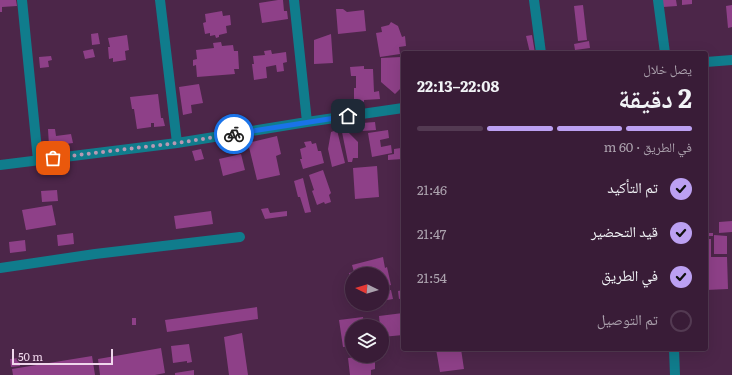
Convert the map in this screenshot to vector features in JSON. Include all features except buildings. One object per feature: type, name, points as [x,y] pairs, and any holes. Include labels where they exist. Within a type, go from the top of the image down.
[{"type":"street","points":[[22,0],[38,160]]},
{"type":"street","points":[[160,0],[177,143]]},
{"type":"street","points":[[294,0],[307,122]]},
{"type":"street","points":[[534,0],[541,51]]},
{"type":"street","points":[[658,0],[665,51]]},
{"type":"street","points":[[708,62],[732,60]]},
{"type":"street","points":[[0,165],[177,143],[401,108]]},
{"type":"street","points":[[0,268],[95,254],[240,237]]},
{"type":"street","points":[[674,351],[675,375]]},
{"type":"way so far","points":[[53,158],[177,143],[234,134]]},
{"type":"route","points":[[234,134],[348,116]]}]
